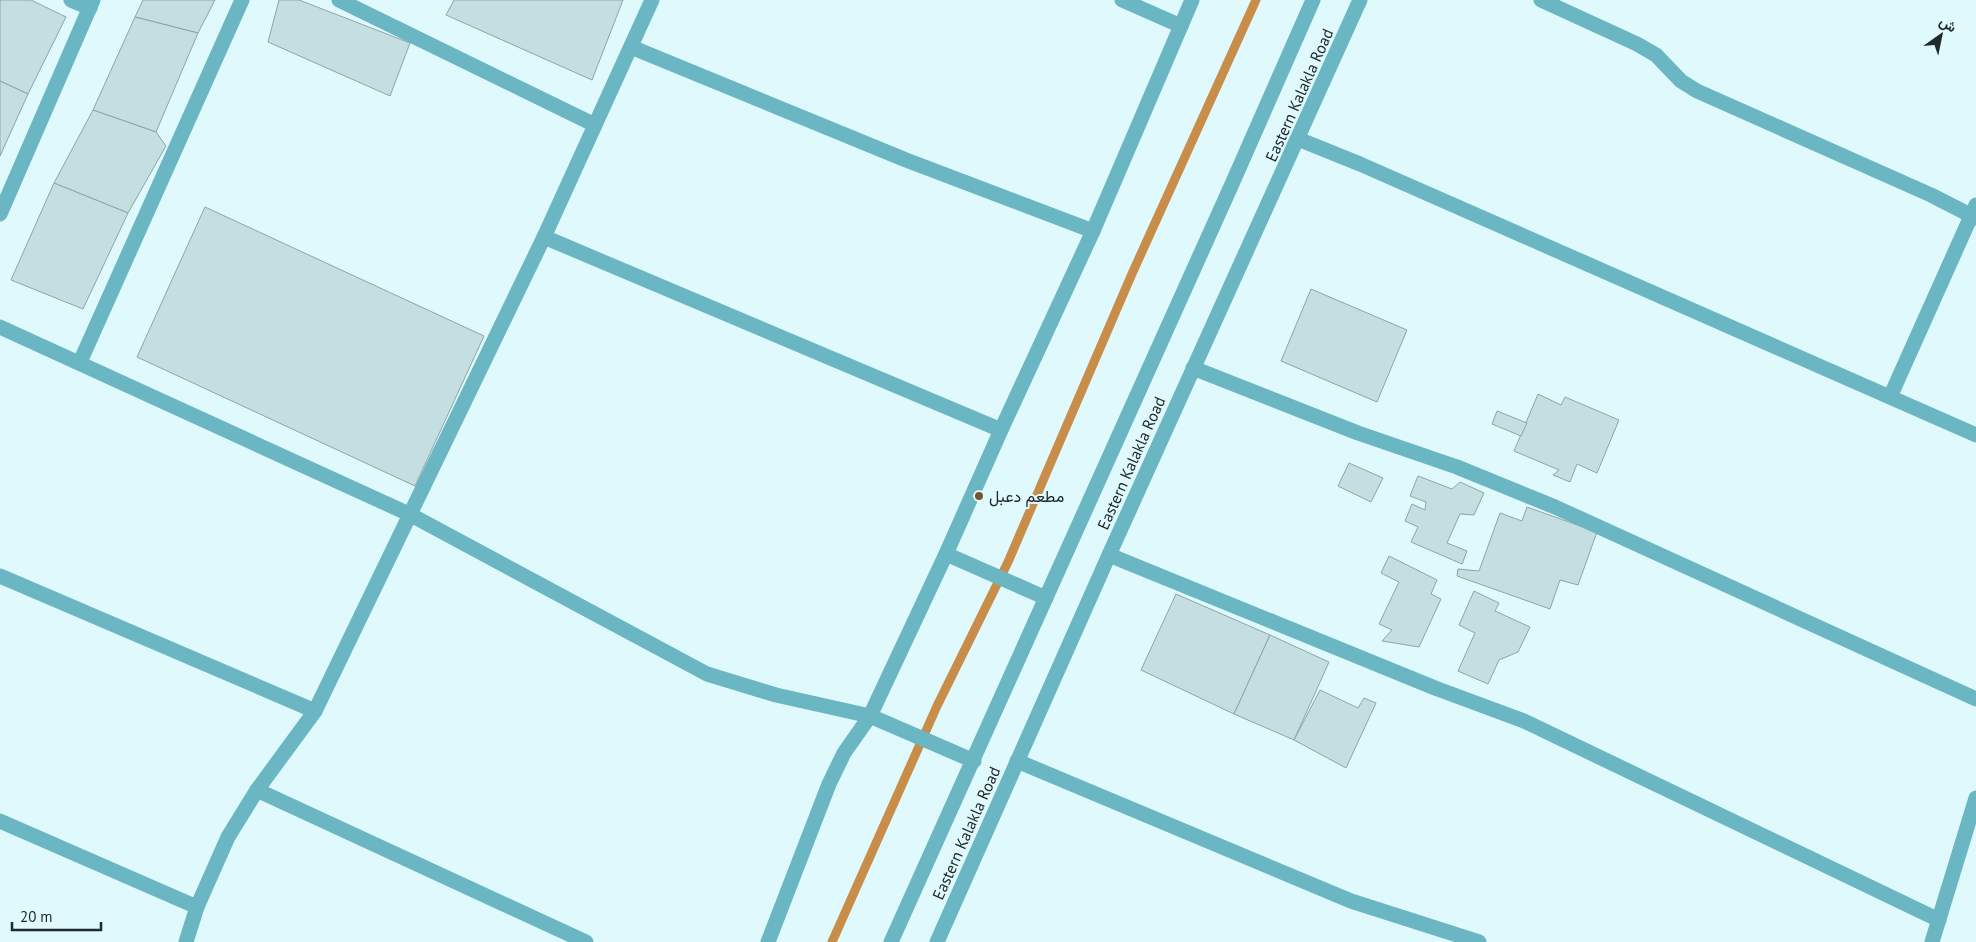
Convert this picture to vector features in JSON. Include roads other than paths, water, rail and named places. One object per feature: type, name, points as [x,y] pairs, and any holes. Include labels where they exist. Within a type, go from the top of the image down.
[{"type":"street","points":[[2,206],[92,4],[71,0]]},
{"type":"street","points":[[80,362],[242,0]]},
{"type":"street","points":[[340,0],[595,125]]},
{"type":"street","points":[[186,942],[197,907],[228,837],[257,790],[315,711],[544,237],[652,0]]},
{"type":"street","points":[[1122,0],[1181,26]]},
{"type":"street","points":[[768,942],[829,784],[844,753],[870,716],[946,554],[1093,231],[1192,0]]},
{"type":"street","name":"Eastern Kalakla Road","points":[[892,942],[1313,0]]},
{"type":"street","name":"Eastern Kalakla Road","points":[[937,942],[1109,555],[1360,0]]},
{"type":"street","points":[[1541,0],[1637,44],[1656,56],[1681,81],[1697,91],[1974,213],[1890,397]]},
{"type":"street","points":[[631,47],[906,160],[1093,231]]},
{"type":"street","points":[[1298,139],[1360,164],[1976,436]]},
{"type":"street","points":[[544,237],[1001,430]]},
{"type":"street","points":[[0,327],[409,514],[707,674],[776,695],[870,716],[974,761]]},
{"type":"street","points":[[1193,368],[1358,433],[1457,467],[1546,504],[1976,698]]},
{"type":"street","points":[[946,554],[1046,598]]},
{"type":"street","points":[[1109,555],[1436,688],[1524,720],[1939,920]]},
{"type":"street","points":[[0,576],[315,711]]},
{"type":"street","points":[[1017,761],[1351,901],[1479,942]]},
{"type":"street","points":[[257,790],[586,942]]},
{"type":"street","points":[[1932,942],[1976,798]]},
{"type":"street","points":[[0,821],[197,907]]},
{"type":"waterway","points":[[832,942],[937,706],[1008,562],[1131,276],[1256,0]]},
{"type":"place","name":"مطعم دعبل","points":[[979,496]]}]
